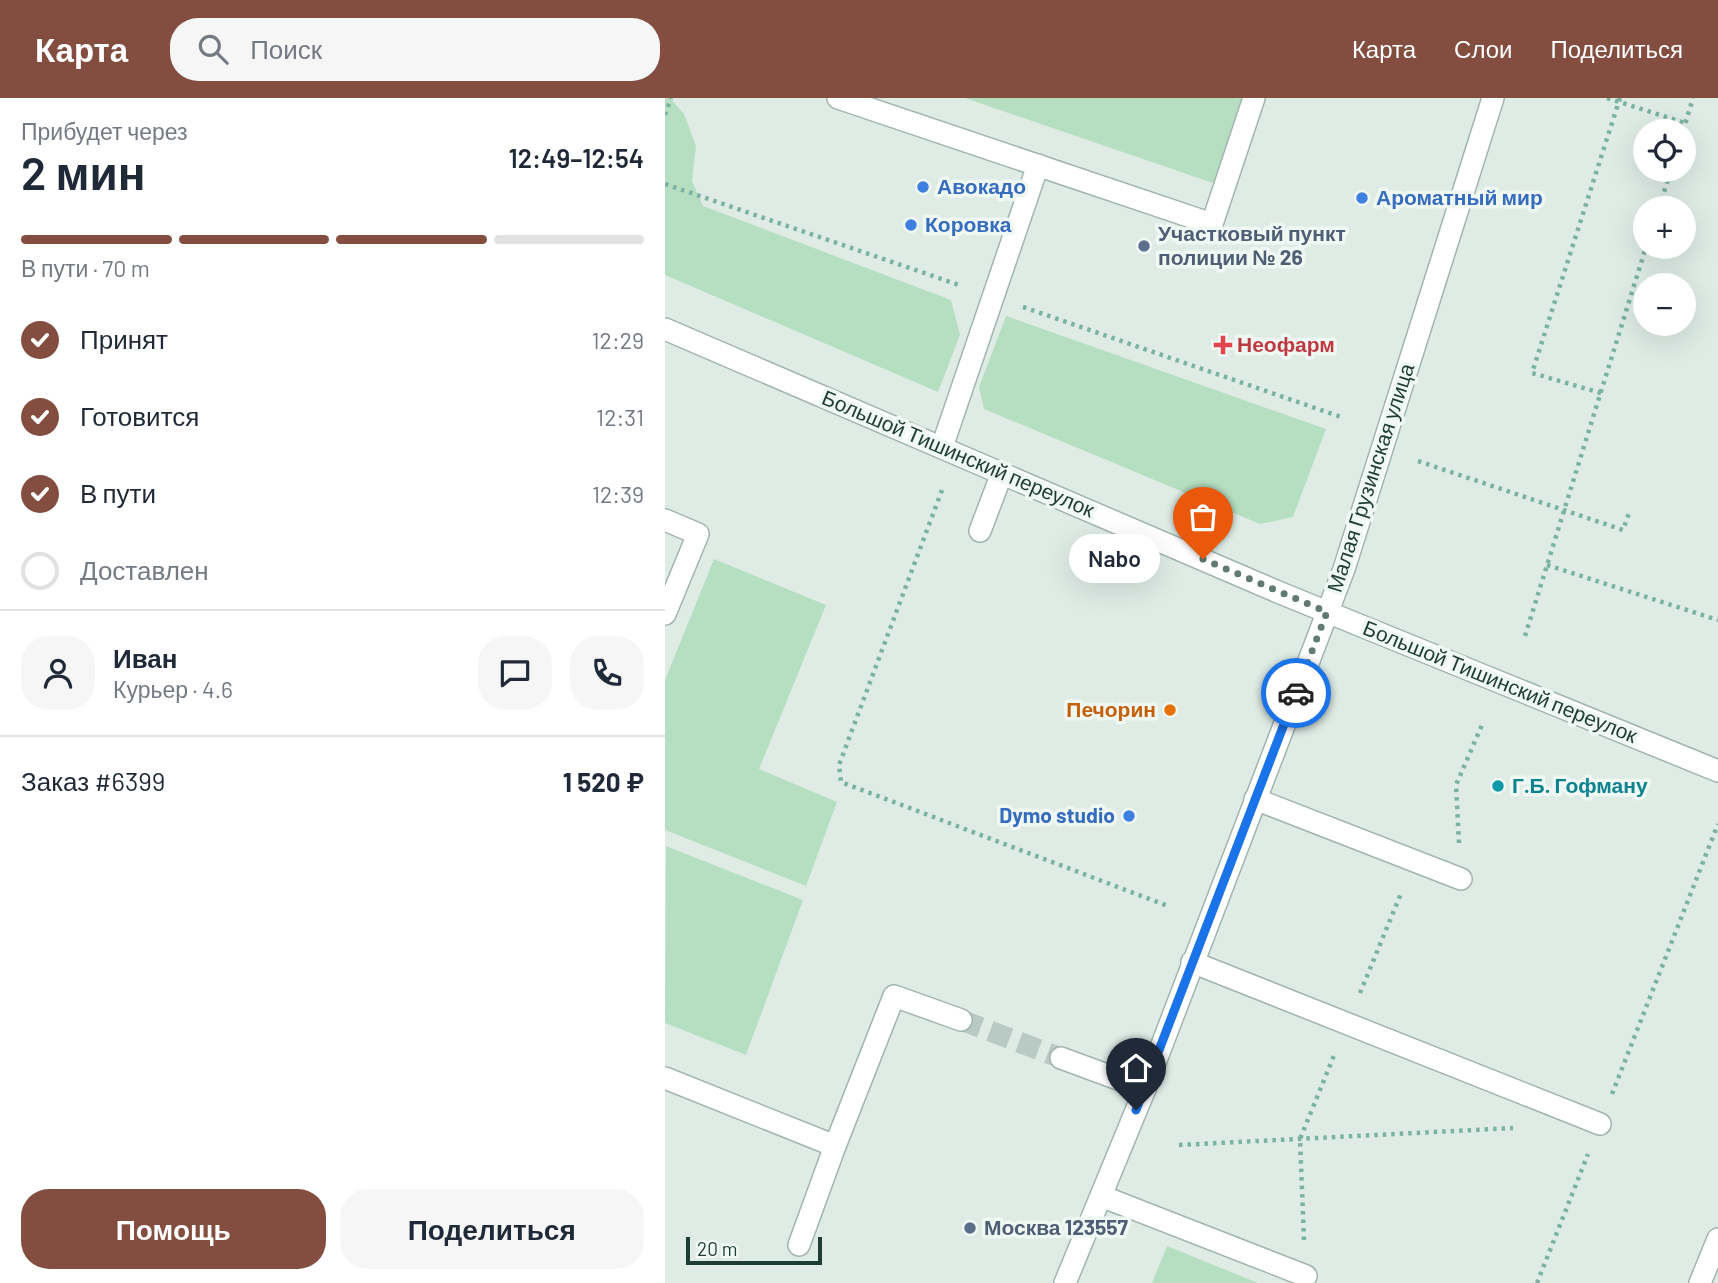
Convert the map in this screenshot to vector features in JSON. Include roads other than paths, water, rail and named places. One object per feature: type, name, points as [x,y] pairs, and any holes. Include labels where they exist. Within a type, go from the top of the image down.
[{"type":"street","points":[[838,98],[1212,224],[1254,98]]},
{"type":"street","name":"Малая Грузинская улица","points":[[1065,1283],[1145,1089],[1344,569],[1493,98]]},
{"type":"street","points":[[942,447],[1038,165]]},
{"type":"street","name":"Большой Тишинский переулок","points":[[665,329],[1327,612],[1718,771]]},
{"type":"street","points":[[981,531],[1002,473]]},
{"type":"street","points":[[665,520],[698,534],[665,614]]},
{"type":"street","points":[[1255,799],[1461,879]]},
{"type":"street","points":[[1192,962],[1600,1124]]},
{"type":"street","points":[[799,1245],[894,996],[961,1020]]},
{"type":"street","points":[[1061,1058],[1145,1089]]},
{"type":"street","points":[[665,1078],[835,1146]]},
{"type":"street","points":[[1101,1196],[1306,1276]]},
{"type":"street","points":[[1700,1283],[1718,1238]]},
{"type":"tunnel","points":[[961,1020],[1061,1058]]},
{"type":"place","name":"Авокадо","points":[[923,187]]},
{"type":"place","name":"Ароматный мир","points":[[1362,198]]},
{"type":"place","name":"Коровка","points":[[911,225]]},
{"type":"place","name":"Участковый пункт полиции № 26","points":[[1144,246]]},
{"type":"place","name":"Неофарм","points":[[1223,345]]},
{"type":"place","name":"Nabo","points":[[1203,559]]},
{"type":"place","name":"Печорин","points":[[1170,710]]},
{"type":"place","name":"Г.Б. Гофману","points":[[1498,786]]},
{"type":"place","name":"Dymo studio","points":[[1129,816]]},
{"type":"place","name":"Москва 123557","points":[[970,1228]]}]
